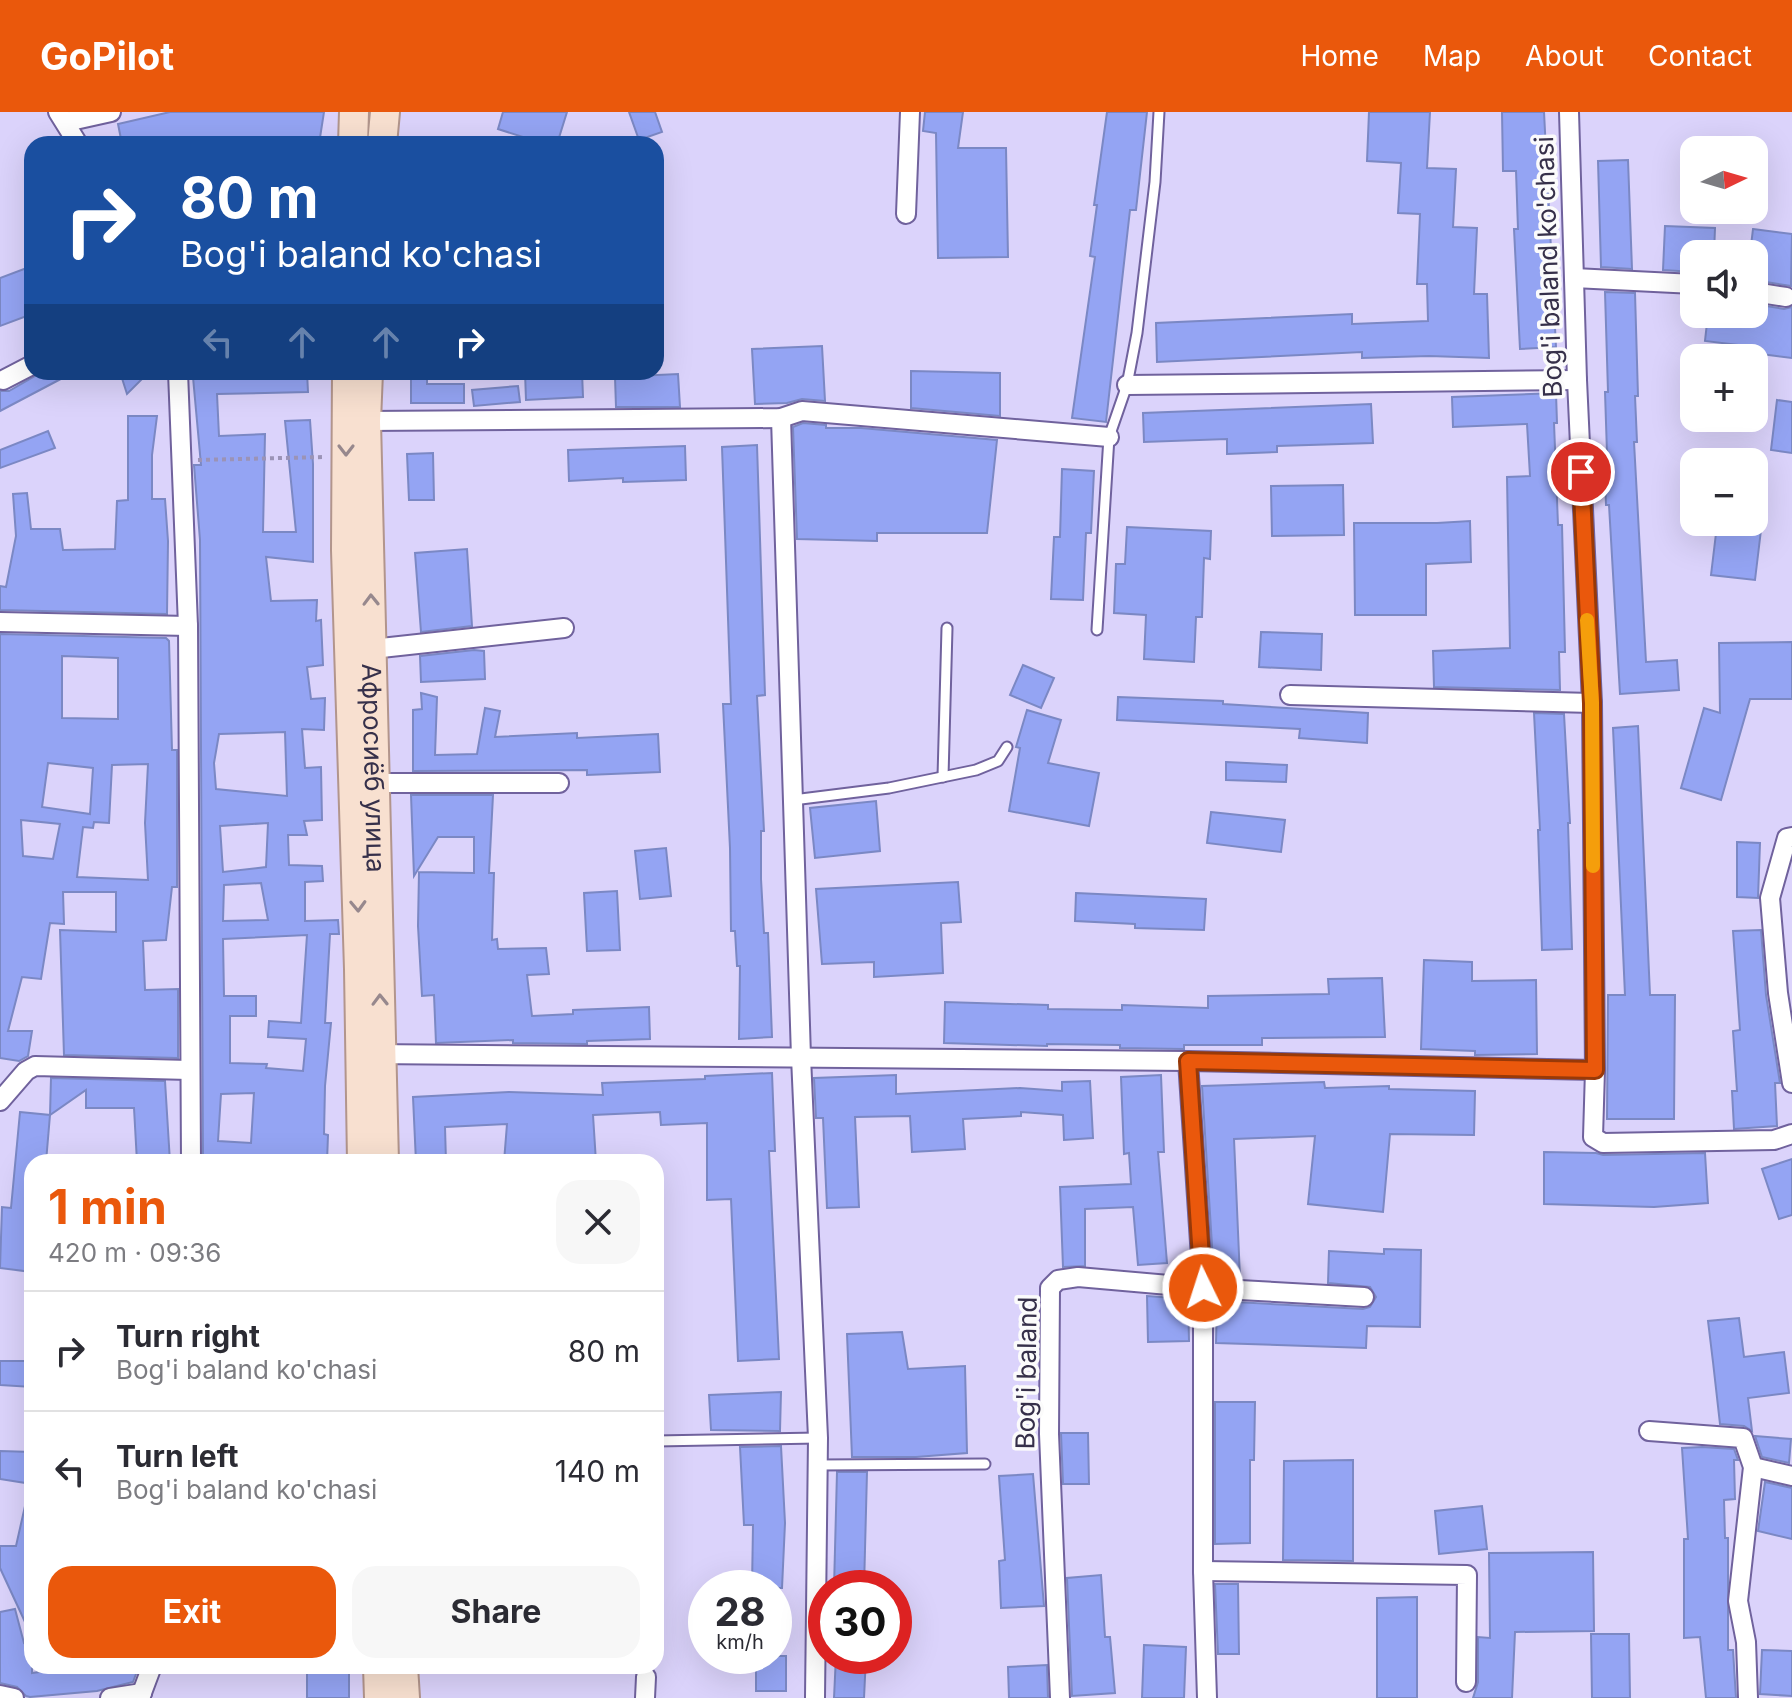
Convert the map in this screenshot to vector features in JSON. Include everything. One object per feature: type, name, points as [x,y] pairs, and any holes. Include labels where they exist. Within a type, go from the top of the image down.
[{"type":"main road","points":[[353,136],[354,112]]},
{"type":"main road","points":[[383,136],[385,112]]},
{"type":"main road","name":"Афросиёб улица","points":[[347,380],[346,550],[371,1054],[383,1154]]},
{"type":"main road","name":"Афросиёб улица","points":[[363,1154],[371,1054],[375,783],[366,421],[368,380]]},
{"type":"main road","points":[[378,1674],[379,1698]]},
{"type":"main road","points":[[404,1674],[405,1698]]},
{"type":"street","points":[[73,136],[62,117],[111,112]]},
{"type":"street","points":[[906,214],[910,112]]},
{"type":"street","name":"Bog'i baland ko'chasi","points":[[1569,112],[1577,380],[1592,703],[1593,1137],[1603,1143],[1774,1140],[1792,1134]]},
{"type":"street","points":[[1574,278],[1680,283]]},
{"type":"street","points":[[1768,294],[1786,297]]},
{"type":"street","points":[[3,380],[24,369]]},
{"type":"street","points":[[178,380],[188,626],[191,1154]]},
{"type":"street","points":[[1127,385],[1577,380]]},
{"type":"street","points":[[366,421],[781,418],[802,411],[1109,437]]},
{"type":"street","points":[[781,418],[801,1057],[818,1438],[815,1698]]},
{"type":"street","points":[[0,622],[188,626]]},
{"type":"street","points":[[372,649],[564,628]]},
{"type":"street","points":[[1290,695],[1592,703]]},
{"type":"street","points":[[375,783],[559,783]]},
{"type":"street","points":[[1792,837],[1787,838],[1770,898],[1778,993],[1792,1083]]},
{"type":"street","points":[[371,1054],[1188,1061],[1595,1070]]},
{"type":"street","points":[[1188,1061],[1203,1288],[1203,1571],[1207,1698]]},
{"type":"street","points":[[0,1100],[26,1071],[35,1066],[189,1070]]},
{"type":"street","name":"Bog'i baland","points":[[1060,1698],[1049,1434],[1050,1288],[1058,1280],[1078,1277],[1203,1288]]},
{"type":"street","points":[[1203,1288],[1364,1297]]},
{"type":"street","points":[[1649,1431],[1743,1438],[1753,1467],[1738,1601],[1746,1642],[1748,1698]]},
{"type":"street","points":[[1753,1467],[1792,1476]]},
{"type":"street","points":[[1203,1571],[1467,1575],[1466,1682]]},
{"type":"street","points":[[110,1698],[141,1695],[149,1674]]},
{"type":"street","points":[[645,1698],[646,1677]]},
{"type":"street","points":[[0,1695],[14,1698]]},
{"type":"lane","points":[[1097,630],[1109,437],[1127,385],[1137,333],[1155,182],[1159,112]]},
{"type":"lane","points":[[943,777],[947,628]]},
{"type":"lane","points":[[793,800],[889,788],[976,770],[998,761],[1007,747]]},
{"type":"lane","points":[[664,1441],[818,1438]]},
{"type":"lane","points":[[818,1465],[985,1464]]},
{"type":"path","points":[[180,460],[346,457]]},
{"type":"building","points":[[170,112],[324,112],[320,136],[120,136],[118,124]]},
{"type":"building","points":[[503,112],[567,112],[560,136],[520,136],[498,129]]},
{"type":"building","points":[[629,112],[655,112],[662,132],[638,136]]},
{"type":"building","points":[[925,112],[963,112],[958,148],[1006,148],[1008,257],[938,258],[936,133],[923,131]]},
{"type":"building","points":[[1107,112],[1147,112],[1136,210],[1130,210],[1106,422],[1072,418],[1095,257],[1090,256],[1097,205],[1094,205]]},
{"type":"building","points":[[1369,112],[1430,112],[1427,168],[1456,169],[1453,227],[1477,228],[1474,294],[1487,294],[1489,358],[1362,358],[1362,352],[1157,362],[1156,323],[1352,314],[1352,324],[1428,321],[1427,284],[1417,284],[1420,214],[1398,213],[1401,163],[1367,161]]},
{"type":"building","points":[[1502,112],[1544,112],[1556,347],[1520,349],[1514,229],[1518,229],[1516,171],[1503,171]]},
{"type":"building","points":[[1628,160],[1632,269],[1601,267],[1598,161]]},
{"type":"building","points":[[1665,226],[1715,228],[1715,240],[1680,240],[1680,271],[1663,270]]},
{"type":"building","points":[[1753,229],[1792,234],[1791,286],[1768,282],[1768,240],[1752,240]]},
{"type":"building","points":[[24,269],[24,317],[0,326],[0,278]]},
{"type":"building","points":[[1605,292],[1635,293],[1638,396],[1635,396],[1637,442],[1634,442],[1646,662],[1677,660],[1679,690],[1620,694],[1604,453],[1607,453],[1605,392],[1608,392]]},
{"type":"building","points":[[1768,306],[1792,307],[1792,358],[1768,355],[1768,344],[1705,341],[1706,328],[1768,328]]},
{"type":"building","points":[[822,346],[825,401],[802,399],[755,404],[752,349]]},
{"type":"building","points":[[911,371],[1000,373],[1000,416],[911,408]]},
{"type":"building","points":[[678,374],[680,407],[616,407],[615,380],[664,380],[664,375]]},
{"type":"building","points":[[28,380],[59,380],[0,411],[0,391],[9,391]]},
{"type":"building","points":[[123,380],[141,380],[127,394]]},
{"type":"building","points":[[193,380],[307,380],[308,392],[217,394],[219,436],[265,434],[263,532],[296,532],[285,421],[310,420],[313,562],[266,557],[271,601],[317,600],[316,621],[321,620],[323,665],[307,667],[311,699],[325,698],[324,730],[302,729],[305,768],[321,767],[322,820],[304,821],[307,835],[288,835],[289,865],[322,866],[323,881],[305,882],[305,921],[338,920],[339,934],[330,934],[325,1023],[331,1023],[325,1086],[324,1134],[328,1135],[327,1154],[203,1154],[200,540],[194,465],[201,465]],"holes":[[[285,732],[287,796],[216,789],[214,763],[219,734]],[[268,823],[266,867],[223,872],[220,826]],[[261,883],[268,920],[223,921],[224,885]],[[307,935],[301,1023],[269,1021],[268,1037],[306,1039],[303,1071],[266,1068],[267,1064],[230,1063],[230,1016],[256,1016],[256,996],[224,996],[223,939]],[[254,1093],[251,1143],[218,1141],[221,1094]]]},
{"type":"building","points":[[411,380],[427,380],[427,384],[464,384],[464,403],[411,403]]},
{"type":"building","points":[[525,380],[582,380],[583,397],[526,400]]},
{"type":"building","points":[[518,386],[520,402],[474,406],[472,390]]},
{"type":"building","points":[[1556,393],[1557,423],[1554,423],[1558,525],[1562,525],[1565,652],[1559,652],[1560,690],[1434,687],[1433,651],[1510,648],[1507,477],[1530,476],[1527,424],[1453,427],[1452,397]]},
{"type":"building","points":[[1777,400],[1792,402],[1792,453],[1771,450]]},
{"type":"building","points":[[1371,404],[1373,443],[1277,446],[1277,452],[1227,454],[1227,439],[1144,442],[1143,413]]},
{"type":"building","points":[[128,416],[157,416],[152,455],[152,499],[165,499],[167,614],[0,610],[0,586],[6,587],[16,536],[13,494],[27,493],[31,529],[60,529],[63,550],[115,549],[117,501],[128,500]]},
{"type":"building","points":[[803,423],[826,425],[826,428],[861,428],[997,440],[987,533],[877,533],[877,541],[797,539],[793,427]]},
{"type":"building","points":[[48,431],[55,448],[0,468],[0,450]]},
{"type":"building","points":[[757,445],[765,695],[757,696],[764,831],[761,831],[761,879],[764,933],[768,933],[772,1037],[739,1039],[740,966],[737,966],[735,931],[731,931],[723,704],[731,704],[722,447]]},
{"type":"building","points":[[685,446],[686,480],[623,482],[623,478],[569,481],[568,450]]},
{"type":"building","points":[[433,453],[434,500],[409,500],[407,454]]},
{"type":"building","points":[[1062,469],[1094,471],[1091,533],[1086,533],[1083,600],[1051,599],[1054,537],[1060,537]]},
{"type":"building","points":[[1343,485],[1344,535],[1272,536],[1271,486]]},
{"type":"building","points":[[1470,521],[1471,562],[1426,564],[1426,615],[1355,615],[1354,523]]},
{"type":"building","points":[[1127,527],[1211,531],[1210,559],[1204,558],[1202,617],[1196,617],[1194,662],[1144,659],[1146,615],[1114,613],[1116,564],[1125,564]]},
{"type":"building","points":[[1716,536],[1760,536],[1755,580],[1711,575]]},
{"type":"building","points":[[467,549],[472,626],[421,632],[415,553]]},
{"type":"building","points":[[1261,632],[1322,634],[1321,670],[1259,667]]},
{"type":"building","points":[[0,634],[166,638],[169,641],[172,750],[177,750],[177,887],[172,887],[166,940],[143,941],[145,990],[178,989],[178,1058],[64,1055],[60,930],[116,932],[116,892],[63,892],[64,924],[50,923],[41,979],[22,977],[8,1031],[32,1031],[28,1056],[19,1061],[0,1058]],"holes":[[[62,656],[118,658],[118,719],[62,718]],[[48,763],[93,768],[90,814],[42,807]],[[148,764],[145,823],[148,880],[77,877],[83,827],[93,828],[94,822],[109,823],[112,765]],[[21,820],[60,824],[53,859],[23,856]]]},
{"type":"building","points":[[1792,642],[1792,699],[1750,699],[1721,800],[1681,788],[1704,708],[1720,713],[1719,643]]},
{"type":"building","points":[[484,651],[485,679],[421,682],[420,656]]},
{"type":"building","points":[[1023,665],[1054,678],[1041,708],[1010,695]]},
{"type":"building","points":[[421,693],[437,697],[435,755],[477,754],[485,708],[500,711],[495,737],[577,733],[577,738],[658,734],[660,772],[587,775],[587,770],[413,771],[413,710],[422,709]]},
{"type":"building","points":[[1118,697],[1223,701],[1223,704],[1368,713],[1367,743],[1299,738],[1300,729],[1117,720]]},
{"type":"building","points":[[1027,710],[1061,720],[1048,763],[1099,773],[1089,826],[1009,811],[1020,748],[1016,747]]},
{"type":"building","points":[[1534,713],[1564,714],[1572,949],[1542,950]]},
{"type":"building","points":[[1638,726],[1650,995],[1675,995],[1674,1119],[1607,1119],[1608,995],[1625,995],[1613,728]]},
{"type":"building","points":[[1226,762],[1287,765],[1286,782],[1226,780]]},
{"type":"building","points":[[411,795],[493,795],[489,873],[494,873],[492,940],[497,939],[498,949],[546,948],[549,974],[527,975],[532,1016],[573,1014],[573,1010],[649,1007],[650,1039],[587,1041],[587,1044],[513,1043],[513,1040],[436,1043],[434,995],[422,996],[419,872],[474,873],[474,837],[438,837],[414,876]]},
{"type":"building","points":[[876,801],[880,851],[815,858],[810,808]]},
{"type":"building","points":[[1211,812],[1285,820],[1281,852],[1207,843]]},
{"type":"building","points":[[1737,842],[1760,843],[1758,898],[1737,897]]},
{"type":"building","points":[[666,848],[671,896],[640,899],[635,851]]},
{"type":"building","points":[[958,882],[961,922],[941,923],[943,973],[874,977],[874,962],[822,964],[816,889]]},
{"type":"building","points":[[617,891],[620,950],[587,951],[584,893]]},
{"type":"building","points":[[1076,893],[1206,899],[1204,930],[1135,928],[1135,924],[1075,921]]},
{"type":"building","points":[[1761,930],[1766,995],[1780,1083],[1775,1083],[1777,1126],[1734,1129],[1732,1091],[1737,1091],[1733,1031],[1740,1030],[1733,931]]},
{"type":"building","points":[[1424,960],[1472,962],[1472,981],[1536,980],[1537,1054],[1475,1055],[1475,1051],[1421,1049]]},
{"type":"building","points":[[1382,978],[1385,1037],[1262,1038],[1262,1045],[1184,1045],[1184,1049],[944,1043],[945,1002],[1048,1005],[1048,1009],[1122,1010],[1122,1005],[1208,1008],[1208,996],[1329,994],[1328,979]]},
{"type":"building","points":[[772,1073],[775,1151],[769,1151],[779,1359],[738,1361],[731,1199],[707,1200],[707,1123],[661,1125],[660,1112],[593,1115],[595,1154],[505,1154],[507,1124],[445,1127],[446,1154],[416,1154],[413,1097],[509,1092],[603,1095],[602,1083],[705,1079],[705,1076]]},
{"type":"building","points":[[896,1075],[896,1094],[1020,1088],[1062,1091],[1062,1082],[1090,1081],[1093,1138],[1064,1140],[1063,1115],[1021,1112],[1021,1116],[963,1119],[965,1149],[912,1152],[910,1116],[855,1117],[859,1207],[827,1208],[823,1118],[816,1118],[814,1078]]},
{"type":"building","points":[[1161,1075],[1164,1152],[1158,1152],[1167,1263],[1138,1265],[1133,1207],[1085,1209],[1085,1266],[1063,1267],[1060,1187],[1131,1184],[1129,1153],[1124,1154],[1121,1077]]},
{"type":"building","points":[[51,1078],[165,1081],[170,1154],[137,1154],[134,1108],[86,1108],[86,1090],[50,1115]]},
{"type":"building","points":[[1324,1082],[1325,1088],[1389,1086],[1389,1089],[1475,1091],[1474,1135],[1390,1134],[1383,1212],[1308,1204],[1315,1136],[1234,1139],[1240,1278],[1214,1277],[1202,1086]]},
{"type":"building","points":[[20,1112],[50,1115],[47,1154],[24,1154],[24,1271],[0,1268],[2,1207],[11,1208]]},
{"type":"building","points":[[1544,1152],[1603,1155],[1705,1153],[1708,1203],[1654,1207],[1544,1204]]},
{"type":"building","points":[[1792,1159],[1792,1215],[1779,1219],[1762,1169]]},
{"type":"building","points":[[1384,1249],[1421,1250],[1420,1327],[1367,1326],[1366,1348],[1216,1343],[1217,1301],[1370,1307],[1376,1297],[1370,1287],[1328,1283],[1329,1251],[1384,1254]]},
{"type":"building","points":[[1147,1296],[1188,1299],[1189,1341],[1148,1342]]},
{"type":"building","points":[[1739,1318],[1744,1357],[1784,1352],[1789,1393],[1748,1398],[1752,1431],[1744,1426],[1720,1424],[1708,1321]]},
{"type":"building","points":[[902,1332],[908,1369],[965,1366],[967,1453],[852,1457],[847,1334]]},
{"type":"building","points":[[0,1361],[24,1361],[24,1386],[0,1385]]},
{"type":"building","points":[[781,1392],[780,1431],[711,1430],[709,1395]]},
{"type":"building","points":[[1215,1402],[1255,1402],[1254,1460],[1250,1460],[1250,1543],[1215,1544]]},
{"type":"building","points":[[1061,1433],[1088,1433],[1089,1484],[1063,1484]]},
{"type":"building","points":[[1755,1436],[1791,1439],[1789,1463],[1762,1457]]},
{"type":"building","points":[[781,1446],[785,1523],[783,1570],[752,1570],[753,1525],[744,1525],[740,1447]]},
{"type":"building","points":[[1682,1448],[1734,1449],[1738,1460],[1734,1460],[1735,1499],[1724,1500],[1725,1538],[1728,1538],[1728,1650],[1733,1650],[1736,1698],[1706,1698],[1700,1637],[1684,1638],[1684,1539],[1688,1539]]},
{"type":"building","points":[[0,1451],[24,1452],[24,1483],[0,1479]]},
{"type":"building","points":[[1353,1460],[1353,1561],[1283,1560],[1284,1461]]},
{"type":"building","points":[[837,1472],[867,1472],[864,1570],[834,1570]]},
{"type":"building","points":[[1033,1474],[1044,1606],[1001,1608],[999,1561],[1005,1560],[999,1476]]},
{"type":"building","points":[[1765,1482],[1792,1488],[1792,1539],[1758,1531]]},
{"type":"building","points":[[1482,1506],[1487,1549],[1439,1554],[1435,1511]]},
{"type":"building","points":[[24,1510],[24,1620],[0,1568],[0,1546],[16,1546]]},
{"type":"building","points":[[1593,1552],[1594,1631],[1515,1632],[1512,1698],[1473,1698],[1478,1682],[1478,1637],[1490,1638],[1489,1553]]},
{"type":"building","points":[[1101,1575],[1105,1637],[1110,1637],[1115,1693],[1072,1696],[1067,1578]]},
{"type":"building","points":[[1215,1584],[1238,1584],[1239,1654],[1218,1654]]},
{"type":"building","points":[[1417,1597],[1417,1698],[1377,1698],[1377,1598]]},
{"type":"building","points":[[15,1609],[24,1643],[24,1674],[136,1674],[133,1682],[97,1691],[30,1697],[17,1687],[0,1683],[0,1612]]},
{"type":"building","points":[[1591,1634],[1629,1634],[1630,1698],[1592,1698]]},
{"type":"building","points":[[1144,1645],[1186,1647],[1184,1698],[1142,1698]]},
{"type":"building","points":[[1762,1650],[1792,1651],[1792,1696],[1760,1694]]},
{"type":"building","points":[[1047,1665],[1048,1698],[1009,1698],[1008,1667]]},
{"type":"building","points":[[307,1674],[349,1674],[349,1698],[307,1698]]},
{"type":"building","points":[[756,1674],[786,1674],[786,1691],[756,1691]]},
{"type":"building","points":[[835,1674],[865,1674],[864,1698],[834,1698]]},
{"type":"slow traffic","points":[[1587,620],[1592,703],[1593,866]]},
{"type":"route","points":[[1203,1288],[1188,1061],[1595,1070],[1592,703],[1581,472]]}]
